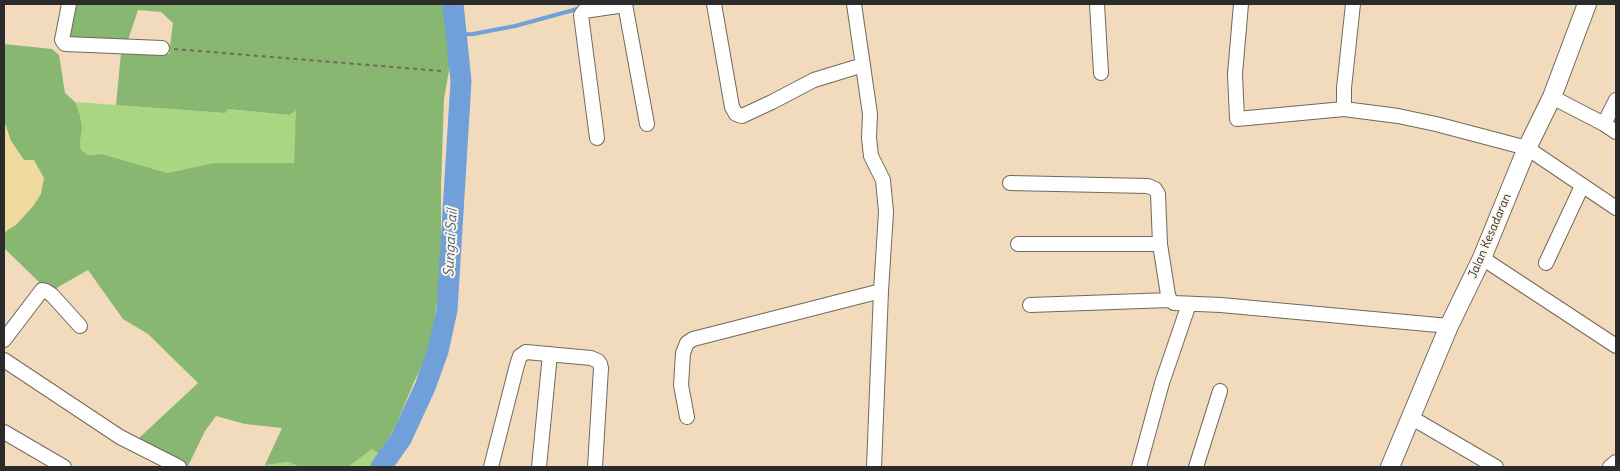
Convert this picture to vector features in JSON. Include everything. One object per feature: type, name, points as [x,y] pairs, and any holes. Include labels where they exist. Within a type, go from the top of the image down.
[{"type":"street","points":[[69,4],[62,40],[65,44],[162,48]]},
{"type":"street","points":[[714,4],[732,107],[739,116],[772,102],[814,80],[863,65]]},
{"type":"street","points":[[854,4],[870,114],[869,138],[871,156],[884,180],[886,212],[874,467]]},
{"type":"street","points":[[1097,4],[1101,73]]},
{"type":"street","points":[[1241,4],[1234,74],[1237,119],[1344,109],[1398,116],[1436,124],[1527,148],[1616,208]]},
{"type":"street","points":[[1344,109],[1344,88],[1352,4]]},
{"type":"street","name":"Jalan Kesadaran","points":[[1390,467],[1450,326],[1482,258],[1527,148],[1552,97],[1587,4]]},
{"type":"street","points":[[597,138],[581,15],[584,11],[625,5],[647,124]]},
{"type":"street","points":[[1552,97],[1616,132]]},
{"type":"street","points":[[1604,124],[1616,100]]},
{"type":"street","points":[[1010,183],[1152,187],[1155,189],[1158,194],[1160,244],[1170,300]]},
{"type":"street","points":[[1546,263],[1582,186]]},
{"type":"street","points":[[1018,244],[1160,244]]},
{"type":"street","points":[[1482,258],[1616,346]]},
{"type":"street","points":[[4,340],[42,290],[46,290],[52,295],[80,326]]},
{"type":"street","points":[[687,417],[681,385],[683,354],[687,343],[694,339],[881,291]]},
{"type":"street","points":[[1030,305],[1170,300],[1174,303],[1450,326]]},
{"type":"street","points":[[1139,467],[1162,383],[1189,304]]},
{"type":"street","points":[[491,467],[520,356],[526,352],[591,358],[600,364],[595,467]]},
{"type":"street","points":[[540,467],[550,354]]},
{"type":"street","points":[[4,360],[120,437],[179,467]]},
{"type":"street","points":[[1196,467],[1220,391]]},
{"type":"street","points":[[1412,418],[1496,467]]},
{"type":"street","points":[[4,432],[64,467]]},
{"type":"street","points":[[1610,467],[1616,462]]},
{"type":"path","points":[[162,48],[441,71]]},
{"type":"green space","points":[[73,4],[444,4],[448,22],[450,65],[444,99],[441,185],[441,275],[430,350],[396,425],[380,455],[372,449],[348,467],[298,467],[288,462],[265,465],[282,428],[245,424],[216,416],[205,431],[188,466],[164,455],[137,440],[198,383],[148,334],[123,319],[88,270],[53,290],[41,284],[4,248],[4,232],[7,231],[24,160],[11,141],[4,121],[4,44],[52,49],[59,55],[65,93],[75,102],[80,115],[82,128],[81,150],[88,155],[102,154],[167,173],[214,163],[294,163],[296,111],[289,115],[228,109],[225,113],[116,105],[121,53],[169,54],[173,23],[161,12],[138,10],[127,43],[67,40]]},
{"type":"green space","points":[[75,102],[224,113],[228,109],[289,115],[297,111],[294,163],[214,163],[166,173],[102,154],[88,155],[81,150],[82,128]]},
{"type":"green space","points":[[372,449],[380,455],[377,461],[370,467],[348,467]]},
{"type":"green space","points":[[288,462],[298,467],[264,467],[265,465]]},
{"type":"sand","points":[[4,121],[11,142],[24,160],[34,160],[44,178],[41,194],[34,205],[16,225],[4,232]]},
{"type":"waterway","name":"Sungai Sail","points":[[381,467],[401,439],[425,387],[438,351],[447,310],[461,81],[453,4]]},
{"type":"waterway","points":[[456,35],[473,34],[515,26],[581,8]]}]
